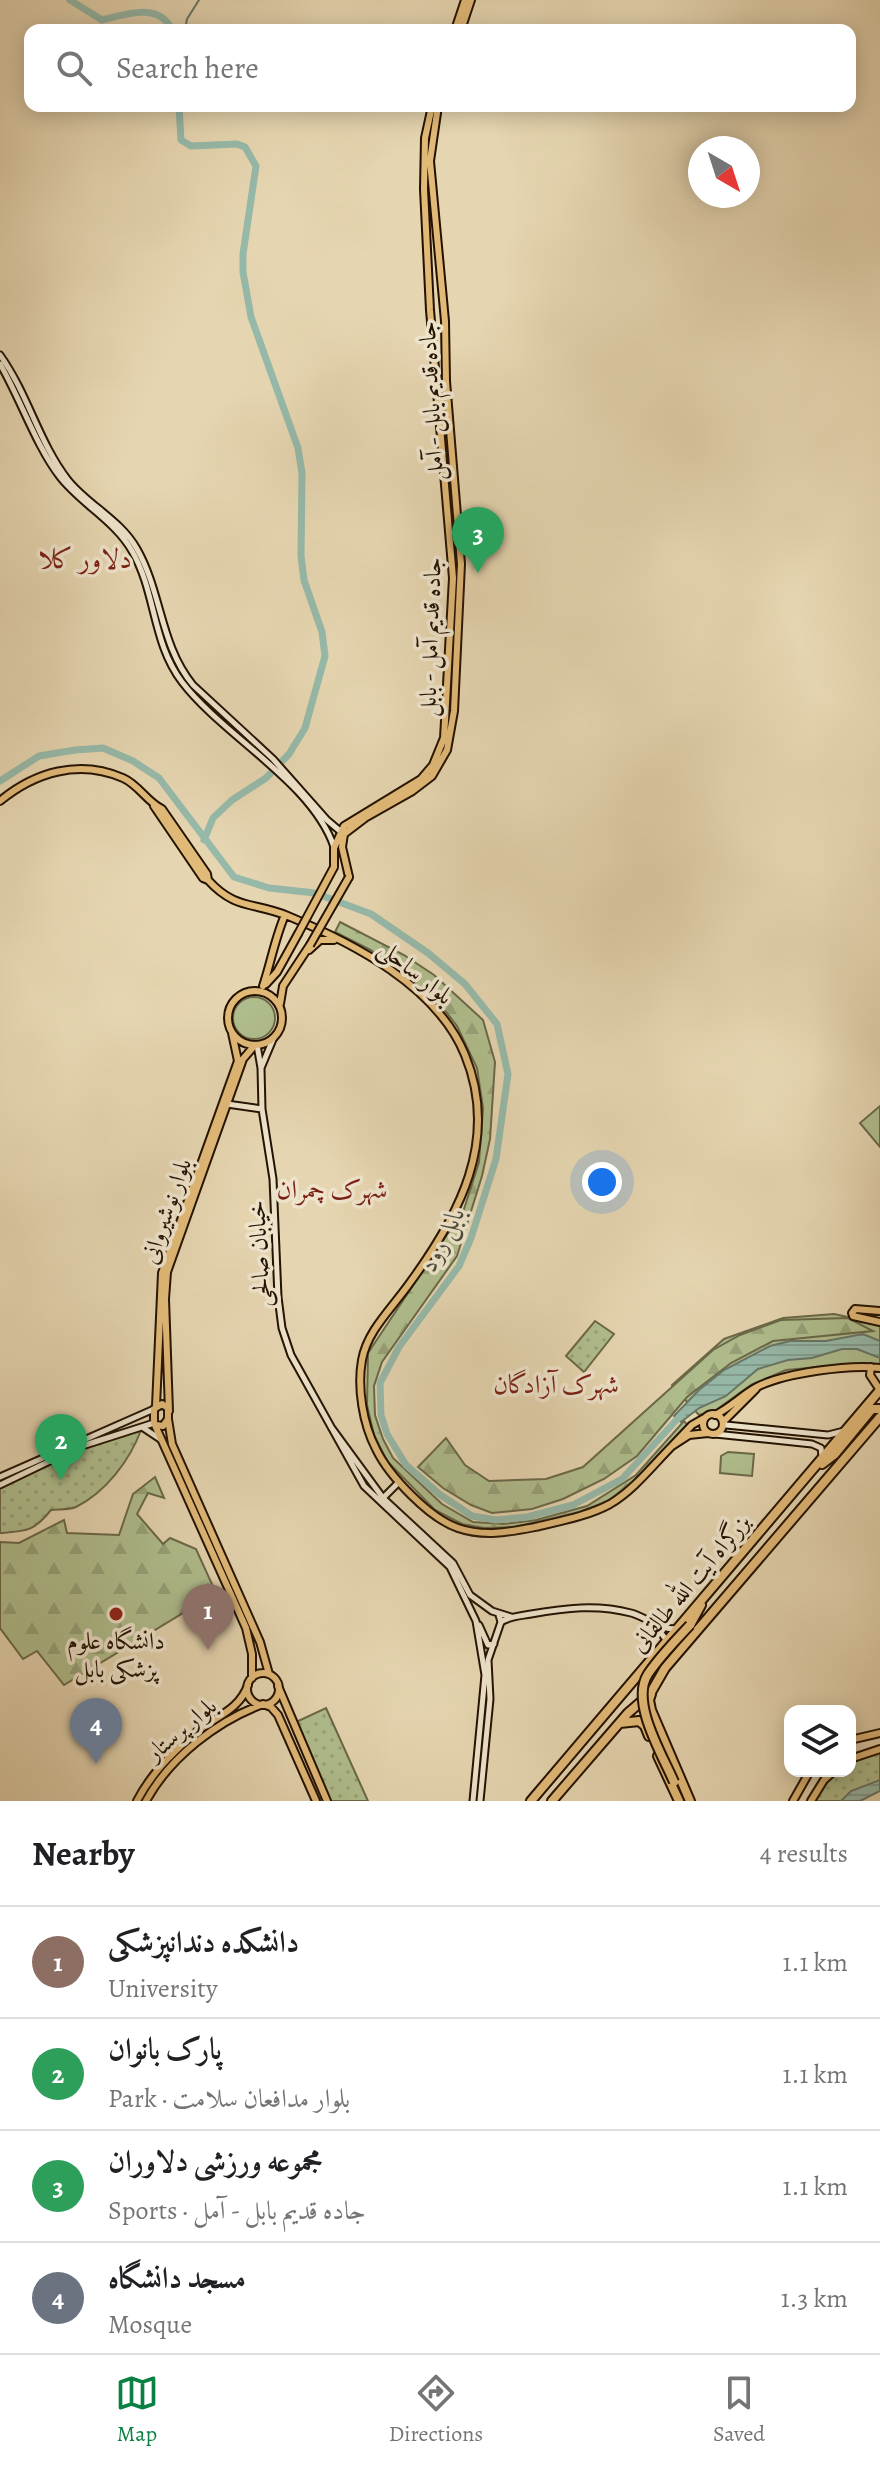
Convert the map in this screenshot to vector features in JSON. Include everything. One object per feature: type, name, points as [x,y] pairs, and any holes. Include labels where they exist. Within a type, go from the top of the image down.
[{"type":"highway","name":"بزرگراه آیت الله طالقانی","points":[[531,1801],[880,1390]]},
{"type":"highway","points":[[812,1470],[832,1457],[872,1409],[880,1409]]},
{"type":"highway","name":"بزرگراه آیت الله طالقانی","points":[[552,1801],[629,1711],[652,1690],[665,1668],[880,1417]]},
{"type":"highway","points":[[679,1801],[646,1715],[643,1692],[649,1672],[690,1625],[705,1597]]},
{"type":"highway","points":[[644,1668],[643,1676],[650,1682],[656,1681],[665,1668]]},
{"type":"highway","points":[[625,1691],[636,1687],[642,1694],[641,1700],[629,1711]]},
{"type":"highway","points":[[652,1690],[649,1700],[651,1710],[690,1801]]},
{"type":"highway","points":[[639,1721],[637,1714],[640,1709],[651,1710]]},
{"type":"highway","points":[[619,1723],[631,1719],[646,1727],[674,1786]]},
{"type":"main road","points":[[459,24],[465,0]]},
{"type":"main road","points":[[461,24],[471,0]]},
{"type":"main road","name":"جاده قدیم آمل - بابل","points":[[342,832],[365,811],[421,779],[433,765],[444,738],[453,578],[429,287],[424,179],[425,138],[431,112]]},
{"type":"main road","name":"جاده قدیم بابل - آمل","points":[[342,832],[411,792],[432,776],[445,756],[450,735],[457,675],[461,564],[446,381],[445,321],[430,161],[437,112]]},
{"type":"main road","points":[[429,287],[433,296],[438,295],[439,265]]},
{"type":"main road","points":[[434,337],[436,313],[442,313],[445,321]]},
{"type":"main road","points":[[0,355],[68,480],[135,545],[147,572],[170,648],[181,669],[268,765],[286,777],[342,832]]},
{"type":"main road","points":[[0,364],[57,473],[118,533],[134,554],[161,643],[174,671],[193,695],[273,759],[325,827],[334,848],[334,867],[277,972],[256,991],[239,996],[230,1007],[228,1022],[232,1033],[242,1042],[256,1045],[274,1037]]},
{"type":"main road","name":"بلوار ساحلی","points":[[0,801],[21,785],[44,774],[75,769],[123,778],[141,791],[154,806],[203,878],[224,896],[237,903],[285,915],[349,943],[394,974],[447,1022],[465,1055],[477,1092],[478,1142],[467,1187],[417,1272],[369,1338],[362,1360],[361,1386],[370,1434],[385,1466],[417,1501],[447,1524],[468,1531],[496,1534],[554,1523],[607,1505],[640,1478],[692,1425],[706,1417]]},
{"type":"main road","points":[[334,848],[342,832]]},
{"type":"main road","points":[[261,1068],[282,1020],[280,996],[283,986],[349,877],[342,832]]},
{"type":"main road","points":[[263,986],[274,956],[275,937],[285,915]]},
{"type":"main road","points":[[296,966],[320,940],[349,943]]},
{"type":"main road","points":[[256,991],[270,995],[280,1007]]},
{"type":"main road","name":"بلوار نوشیروانی","points":[[155,1424],[162,1273],[238,1061],[232,1033]]},
{"type":"main road","points":[[256,1045],[261,1068]]},
{"type":"main road","name":"بلوار نوشیروانی","points":[[168,1419],[167,1272],[243,1059],[256,1045]]},
{"type":"main road","points":[[248,1054],[257,1054]]},
{"type":"main road","name":"خيابان صالحی","points":[[261,1068],[262,1109],[273,1179],[282,1328],[300,1374],[364,1486],[378,1503],[450,1567],[468,1603],[486,1660],[484,1735]]},
{"type":"main road","points":[[227,1104],[262,1109]]},
{"type":"main road","points":[[880,1311],[855,1309],[852,1313],[853,1316],[880,1322]]},
{"type":"main road","points":[[871,1367],[871,1376],[880,1390]]},
{"type":"main road","points":[[712,1433],[703,1425],[706,1417],[715,1415],[759,1387],[798,1374],[880,1368]]},
{"type":"main road","points":[[712,1433],[721,1430],[723,1422],[759,1387]]},
{"type":"main road","points":[[0,1477],[162,1404],[169,1411]]},
{"type":"main road","points":[[715,1415],[726,1425],[805,1433],[835,1435],[848,1428]]},
{"type":"main road","points":[[129,1430],[137,1422],[131,1419]]},
{"type":"main road","points":[[0,1485],[79,1447],[141,1426],[163,1426],[168,1419]]},
{"type":"main road","points":[[168,1419],[172,1444],[263,1652],[269,1674],[278,1686],[327,1801]]},
{"type":"main road","points":[[155,1424],[246,1628],[252,1654],[250,1697],[271,1707],[278,1715],[316,1801]]},
{"type":"main road","points":[[141,1426],[160,1439]]},
{"type":"main road","name":"خيابان صالحی","points":[[330,1427],[336,1431],[383,1498],[453,1563],[470,1595],[498,1614],[511,1617]]},
{"type":"main road","points":[[672,1446],[691,1434],[712,1433],[804,1443],[821,1448],[821,1460]]},
{"type":"main road","points":[[804,1443],[805,1433]]},
{"type":"main road","points":[[163,1447],[165,1440],[172,1444]]},
{"type":"main road","points":[[383,1498],[400,1481]]},
{"type":"main road","points":[[468,1603],[474,1606],[476,1600]]},
{"type":"main road","points":[[482,1604],[475,1619],[488,1645],[494,1644]]},
{"type":"main road","points":[[498,1614],[501,1622],[511,1617],[557,1609],[594,1607],[635,1614],[666,1628],[679,1627]]},
{"type":"main road","name":"خيابان صالحی","points":[[486,1660],[501,1622]]},
{"type":"main road","points":[[652,1622],[667,1641]]},
{"type":"main road","points":[[252,1654],[260,1656],[263,1652]]},
{"type":"main road","points":[[250,1681],[261,1673],[269,1674]]},
{"type":"main road","name":"بلوار پرستار","points":[[137,1801],[160,1766],[197,1732],[236,1706],[250,1681]]},
{"type":"main road","points":[[263,1704],[275,1699],[278,1686]]},
{"type":"main road","name":"بلوار پرستار","points":[[146,1801],[164,1773],[209,1732],[263,1704]]},
{"type":"main road","points":[[856,1739],[880,1733]]},
{"type":"main road","points":[[473,1801],[484,1735]]},
{"type":"main road","points":[[480,1801],[484,1735]]},
{"type":"main road","points":[[856,1757],[880,1749]]},
{"type":"main road","points":[[793,1801],[807,1777]]},
{"type":"main road","points":[[811,1801],[828,1777]]},
{"type":"green space","points":[[340,922],[404,955],[434,975],[483,1020],[495,1062],[490,1139],[457,1256],[382,1362],[374,1386],[375,1415],[383,1439],[393,1458],[442,1504],[473,1522],[504,1524],[536,1520],[587,1506],[636,1475],[684,1421],[688,1426],[638,1477],[608,1501],[579,1512],[515,1527],[484,1528],[462,1524],[435,1510],[387,1461],[374,1435],[367,1405],[368,1353],[464,1209],[479,1162],[483,1108],[477,1068],[457,1026],[439,1003],[371,950],[335,932]]},
{"type":"green space","points":[[254,997],[269,1003],[275,1018],[269,1033],[254,1039],[239,1033],[233,1018],[239,1003]]},
{"type":"green space","points":[[880,1106],[880,1147],[860,1123]]},
{"type":"green space","points":[[834,1314],[880,1324],[880,1365],[863,1363],[786,1370],[751,1385],[716,1410],[699,1415],[672,1385],[724,1339],[783,1318]]},
{"type":"green space","points":[[848,1318],[873,1331],[773,1341],[731,1363],[687,1397],[637,1456],[604,1479],[563,1499],[532,1509],[492,1513],[471,1505],[443,1488],[418,1467],[446,1438],[465,1465],[489,1481],[546,1479],[583,1467],[713,1350],[740,1335],[781,1320]]},
{"type":"green space","points":[[595,1321],[614,1334],[584,1372],[566,1356]]},
{"type":"green space","points":[[141,1430],[116,1474],[87,1501],[73,1508],[51,1510],[29,1529],[0,1533],[0,1487],[95,1443]]},
{"type":"green space","points":[[728,1452],[754,1454],[752,1476],[720,1473],[721,1456]]},
{"type":"green space","points":[[155,1477],[164,1498],[148,1493],[137,1514],[163,1544],[170,1538],[196,1549],[216,1593],[64,1685],[37,1651],[23,1659],[0,1628],[0,1542],[19,1543],[64,1520],[67,1533],[119,1535],[133,1494]]},
{"type":"green space","points":[[326,1708],[368,1801],[330,1801],[296,1722]]},
{"type":"green space","points":[[880,1749],[880,1785],[850,1801],[811,1801],[829,1777],[856,1777],[856,1757]]},
{"type":"shaded area","points":[[863,1334],[880,1341],[880,1358],[857,1349],[842,1349],[812,1358],[788,1360],[758,1369],[726,1396],[699,1408],[681,1422],[674,1416],[724,1370],[770,1346]]},
{"type":"shaded area","points":[[880,1780],[880,1791],[860,1801],[841,1801],[851,1791]]},
{"type":"waterway","points":[[70,0],[102,20],[141,12],[159,16],[168,24]]},
{"type":"waterway","points":[[186,24],[199,0]]},
{"type":"waterway","points":[[179,112],[181,140],[191,146],[237,144],[245,147],[256,166],[243,272],[251,317],[298,448],[302,473],[301,556],[304,580],[322,632],[325,656],[305,728],[289,754],[266,778],[232,800],[213,818],[204,840]]},
{"type":"waterway","name":"بابل رود","points":[[0,781],[39,756],[75,750],[103,748],[133,761],[159,778],[234,877],[269,888],[315,893],[371,914],[428,953],[465,984],[497,1024],[508,1074],[496,1159],[471,1238],[459,1266],[399,1347],[380,1383],[381,1415],[387,1434],[406,1465],[439,1494],[472,1516],[496,1520],[527,1517],[573,1505],[622,1479],[682,1414]]},
{"type":"place","name":"مجموعه ورزشی دلاوران","points":[[478,573]]},
{"type":"place","name":"پارک بانوان","points":[[61,1480]]},
{"type":"place","name":"دانشگاه علوم پزشکی بابل","points":[[116,1614]]},
{"type":"place","name":"دانشکده دندانپزشکی","points":[[208,1650]]},
{"type":"place","name":"مسجد دانشگاه","points":[[96,1764]]},
{"type":"district","name":"دلاور کلا","points":[[85,559]]},
{"type":"district","name":"شهرک چمران","points":[[332,1189]]},
{"type":"district","name":"شهرک آزادگان","points":[[556,1384]]}]
